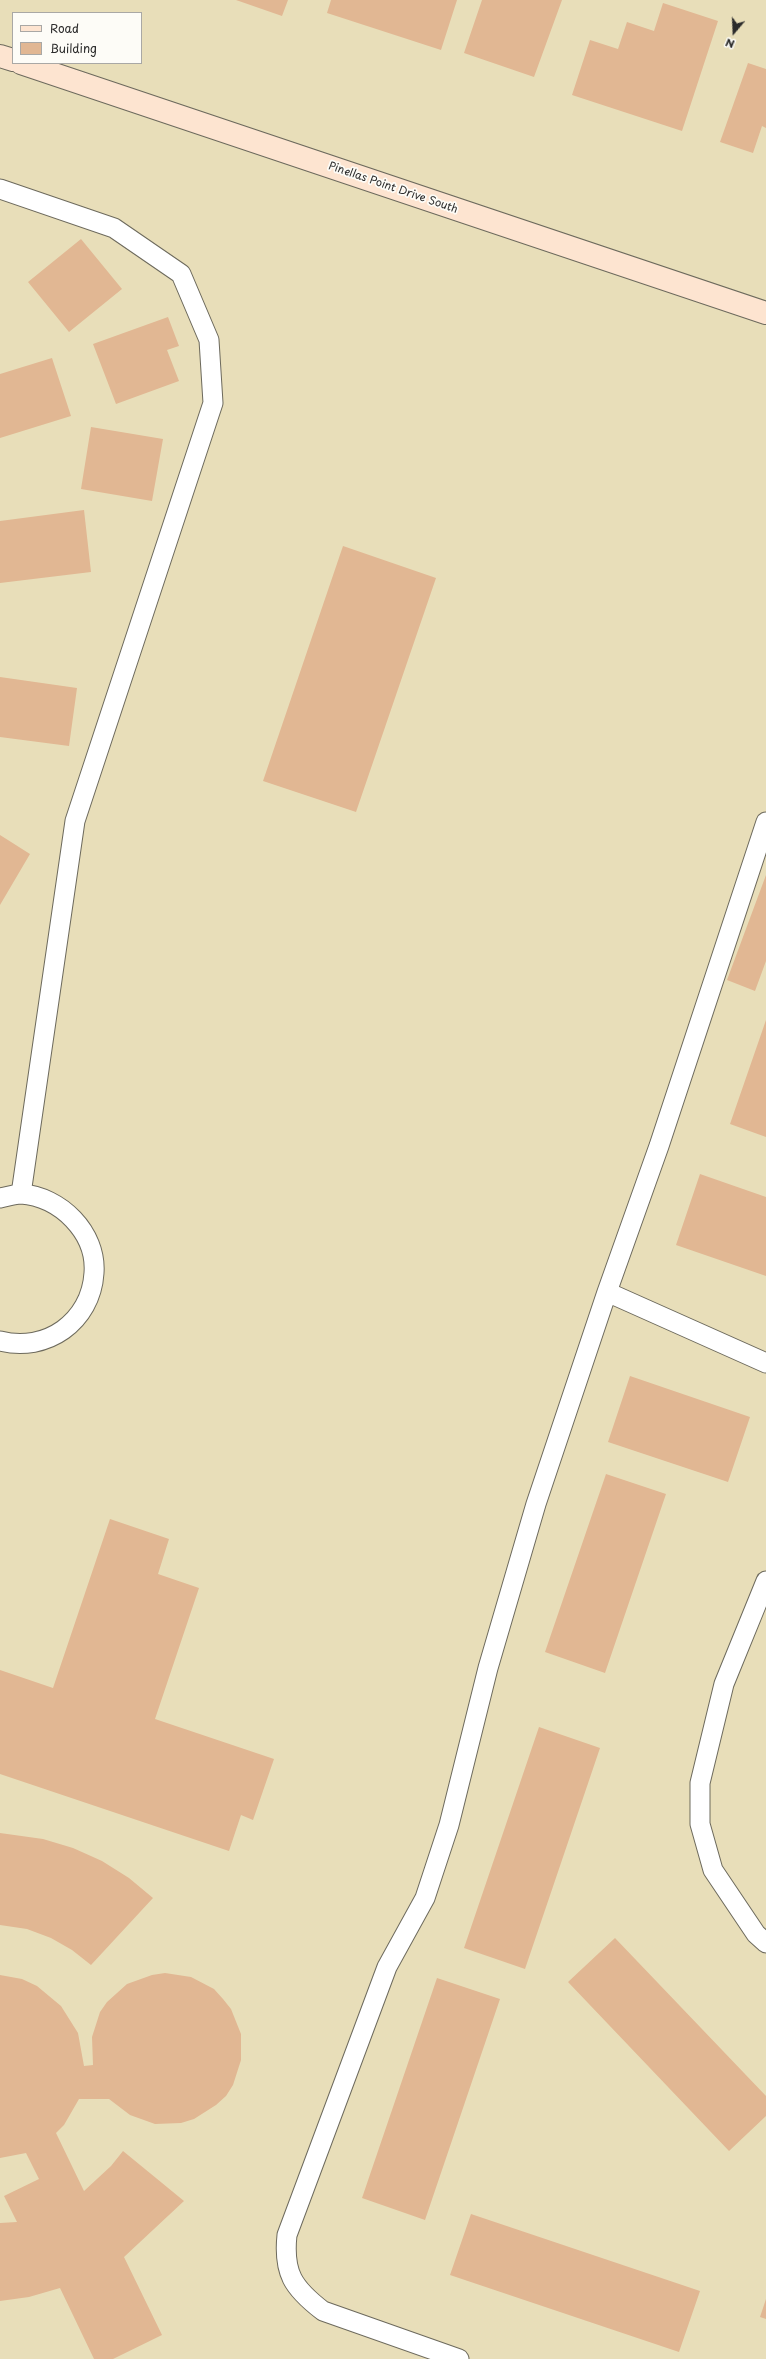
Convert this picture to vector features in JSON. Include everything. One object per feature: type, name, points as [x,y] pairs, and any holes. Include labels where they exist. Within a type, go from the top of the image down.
[{"type":"street","points":[[0,56],[12,60]]},
{"type":"street","name":"Pinellas Point Drive South","points":[[24,64],[766,313]]},
{"type":"lane","points":[[0,189],[114,228],[181,274],[209,340],[213,403],[74,820],[21,1194]]},
{"type":"lane","points":[[459,2359],[323,2311],[305,2297],[293,2282],[287,2270],[285,2253],[287,2235],[387,1967],[425,1898],[449,1825],[488,1668],[536,1504],[607,1292],[659,1146],[766,822]]},
{"type":"lane","points":[[0,1198],[21,1194],[50,1201],[74,1218],[89,1243],[94,1272],[88,1301],[71,1324],[46,1341],[16,1345],[0,1341]]},
{"type":"lane","points":[[607,1292],[766,1364]]},
{"type":"lane","points":[[766,1581],[724,1684],[700,1783],[700,1824],[713,1870],[756,1934],[766,1943]]},
{"type":"building","points":[[236,0],[288,0],[282,16]]},
{"type":"building","points":[[331,0],[457,0],[441,50],[327,13]]},
{"type":"building","points":[[482,0],[562,0],[534,77],[464,53]]},
{"type":"building","points":[[663,3],[718,21],[682,131],[572,95],[590,40],[618,49],[627,22],[654,31]]},
{"type":"building","points":[[748,63],[766,69],[766,128],[762,126],[753,153],[720,142]]},
{"type":"building","points":[[81,239],[122,289],[69,332],[28,282]]},
{"type":"building","points":[[168,317],[179,346],[167,350],[179,381],[116,404],[93,344]]},
{"type":"building","points":[[52,358],[71,416],[0,438],[0,374]]},
{"type":"building","points":[[91,427],[163,439],[152,501],[81,489]]},
{"type":"building","points":[[84,510],[91,572],[0,583],[0,521]]},
{"type":"building","points":[[343,546],[436,578],[356,812],[263,781]]},
{"type":"building","points":[[0,677],[77,688],[69,746],[0,737]]},
{"type":"building","points":[[0,835],[30,854],[0,905]]},
{"type":"building","points":[[766,875],[766,961],[755,991],[727,980]]},
{"type":"building","points":[[766,1020],[766,1137],[730,1124]]},
{"type":"building","points":[[700,1174],[766,1197],[766,1276],[676,1245]]},
{"type":"building","points":[[630,1376],[750,1417],[728,1482],[608,1442]]},
{"type":"building","points":[[606,1474],[666,1494],[605,1673],[545,1652]]},
{"type":"building","points":[[110,1519],[169,1539],[158,1574],[199,1588],[155,1719],[274,1759],[253,1820],[241,1815],[229,1851],[0,1774],[0,1670],[53,1688]]},
{"type":"building","points":[[539,1727],[600,1748],[525,1969],[464,1948]]},
{"type":"building","points":[[0,1833],[43,1839],[73,1848],[102,1861],[129,1878],[153,1898],[91,1965],[72,1950],[51,1938],[27,1929],[0,1925]]},
{"type":"building","points":[[615,1938],[766,2096],[766,2116],[729,2151],[568,1982]]},
{"type":"building","points":[[165,1973],[191,1977],[214,1989],[223,1999],[231,2009],[241,2034],[241,2060],[233,2085],[226,2096],[216,2105],[194,2119],[181,2123],[155,2124],[130,2115],[109,2099],[79,2099],[64,2125],[56,2133],[84,2191],[111,2166],[123,2151],[184,2201],[124,2257],[162,2335],[113,2359],[94,2359],[60,2288],[29,2297],[0,2301],[0,2223],[17,2222],[4,2196],[39,2179],[26,2153],[0,2158],[0,1975],[22,1979],[37,1986],[61,2006],[78,2033],[84,2066],[93,2065],[92,2037],[100,2012],[107,2002],[127,1984],[152,1975]]},
{"type":"building","points":[[437,1978],[500,1999],[425,2220],[362,2198]]},
{"type":"building","points":[[471,2214],[700,2291],[679,2352],[450,2275]]},
{"type":"building","points":[[766,2299],[766,2319],[760,2317]]}]
